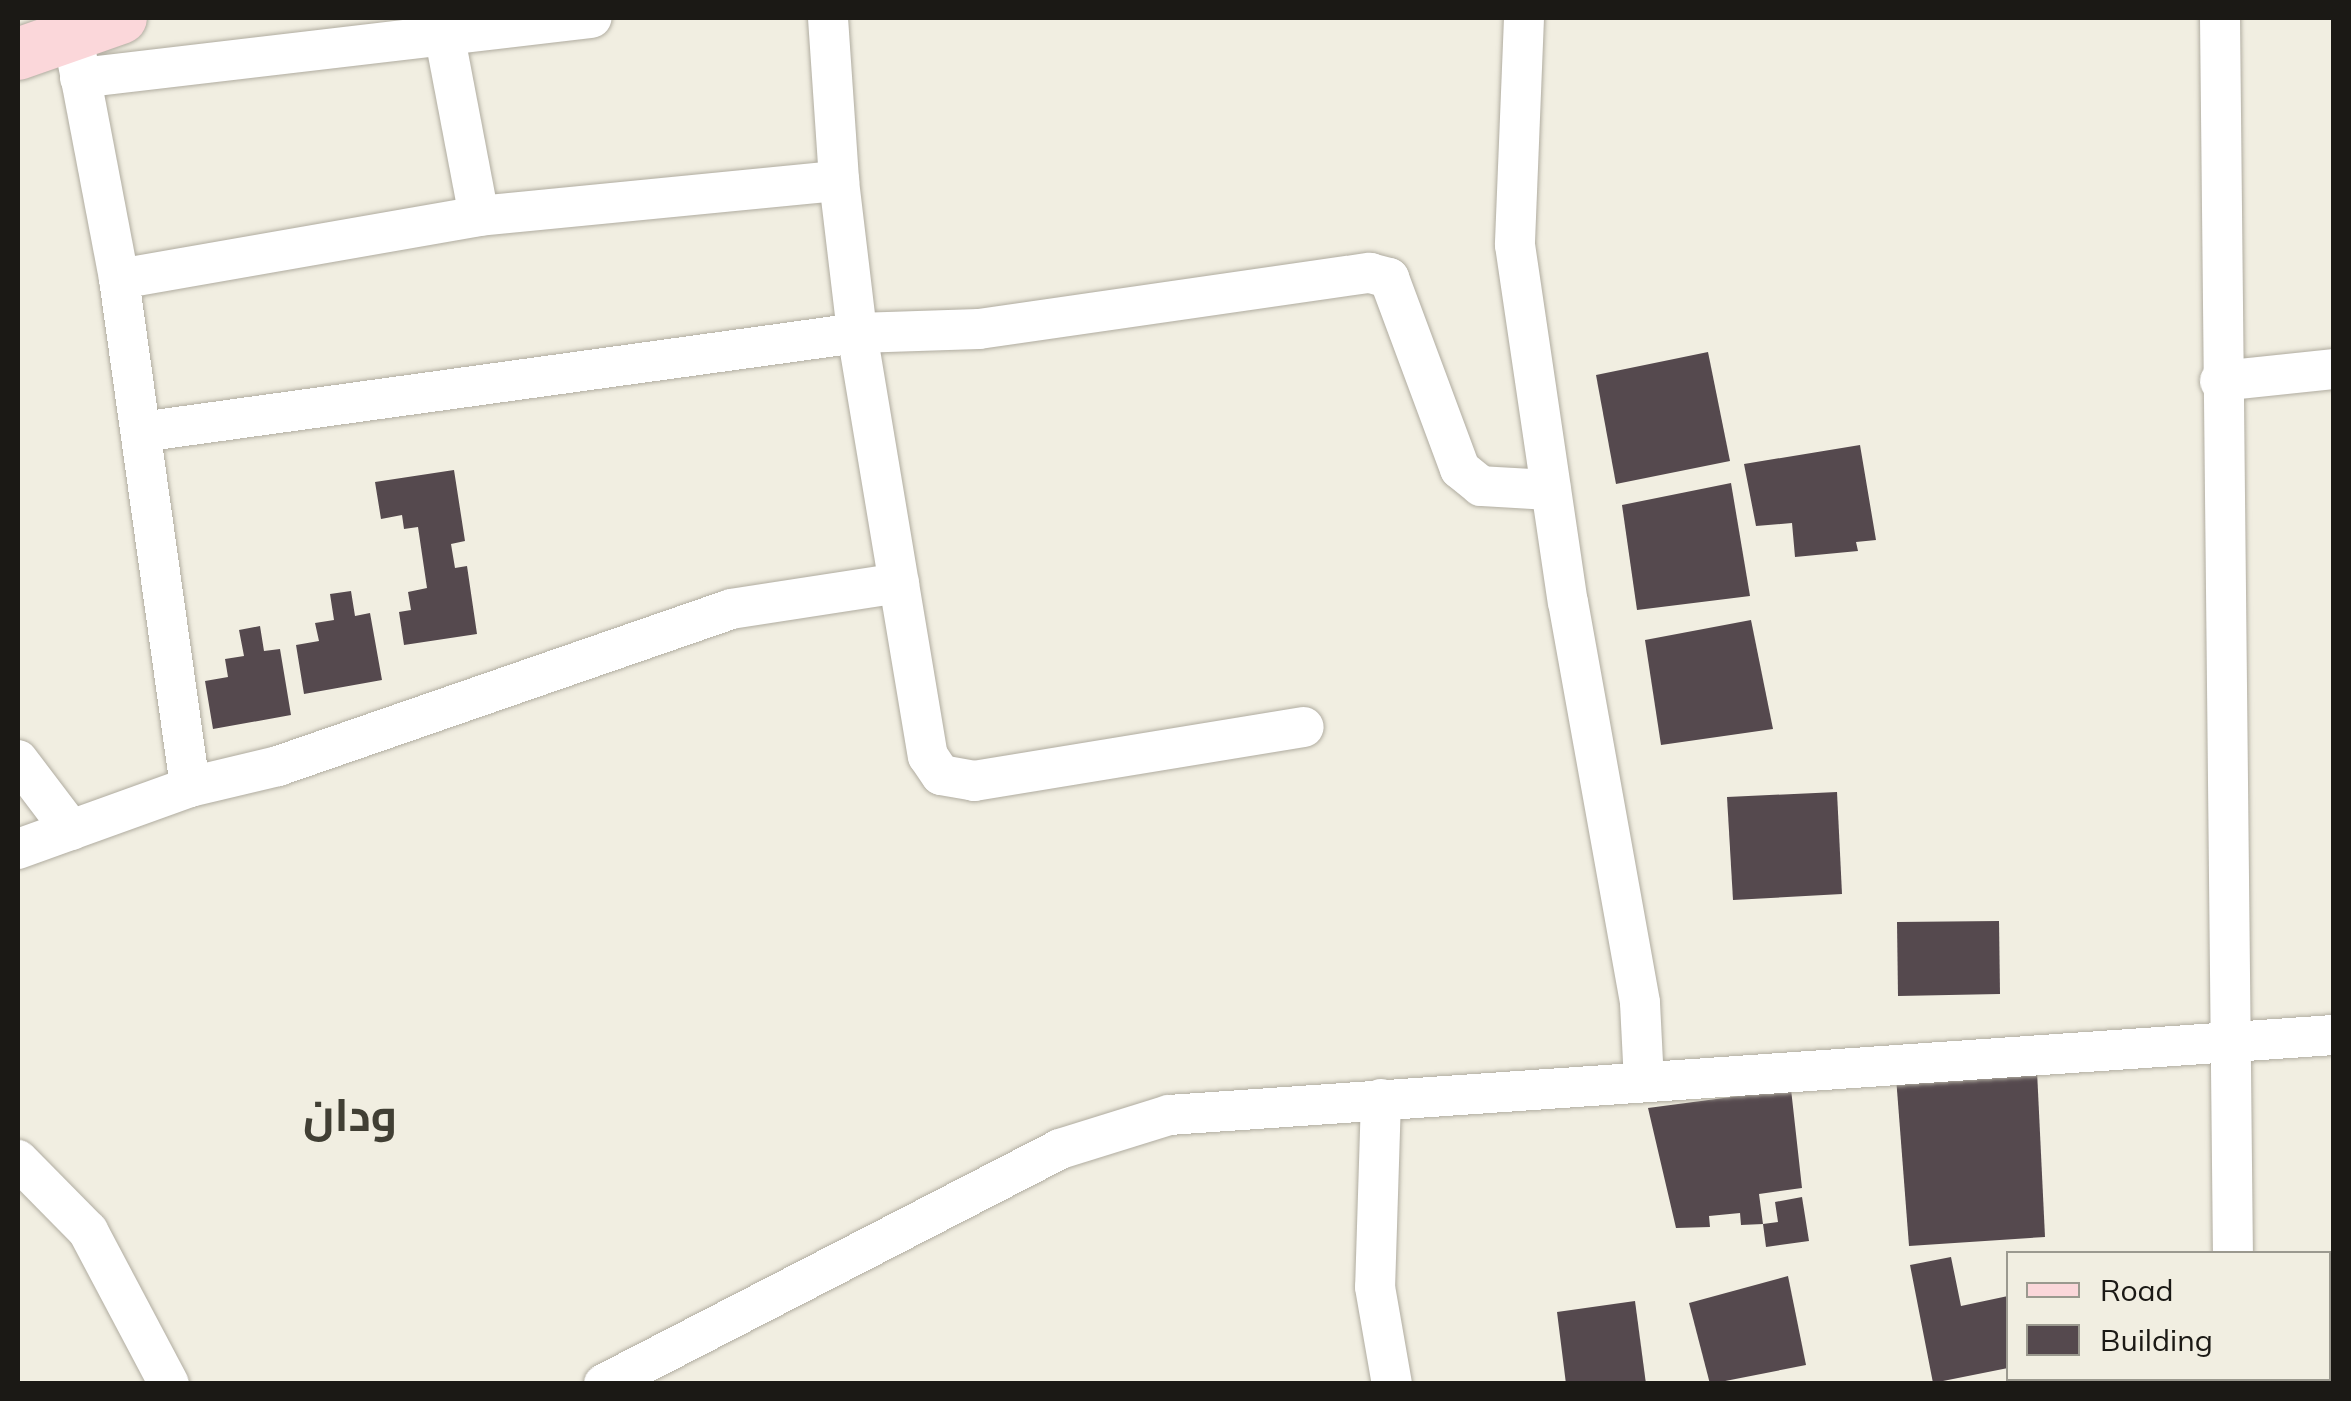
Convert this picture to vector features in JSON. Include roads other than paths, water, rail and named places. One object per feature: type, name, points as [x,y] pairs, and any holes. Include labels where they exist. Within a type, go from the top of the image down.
[{"type":"main road","points":[[18,54],[91,42]]},
{"type":"street","points":[[190,787],[118,279],[91,42],[444,33],[591,18]]},
{"type":"street","points":[[828,18],[838,182],[857,333],[928,756],[941,775],[974,781],[1304,728]]},
{"type":"street","points":[[1524,18],[1515,245],[1551,490],[1640,1003],[1644,1081]]},
{"type":"street","points":[[2220,18],[2220,381],[2233,1251]]},
{"type":"street","points":[[444,33],[479,216]]},
{"type":"street","points":[[118,279],[479,216],[838,182]]},
{"type":"street","points":[[141,432],[857,333],[979,328],[1370,273],[1389,278],[1460,468],[1481,486],[1551,490]]},
{"type":"street","points":[[2220,381],[2334,369]]},
{"type":"street","points":[[18,849],[190,787],[278,766],[731,609],[898,584]]},
{"type":"street","points":[[18,760],[71,830]]},
{"type":"street","points":[[604,1384],[1060,1150],[1169,1115],[2334,1035]]},
{"type":"street","points":[[1381,1099],[1375,1287],[1392,1384]]},
{"type":"street","points":[[18,1160],[88,1231],[169,1384]]},
{"type":"district","name":"ودان","points":[[350,1115]]}]
